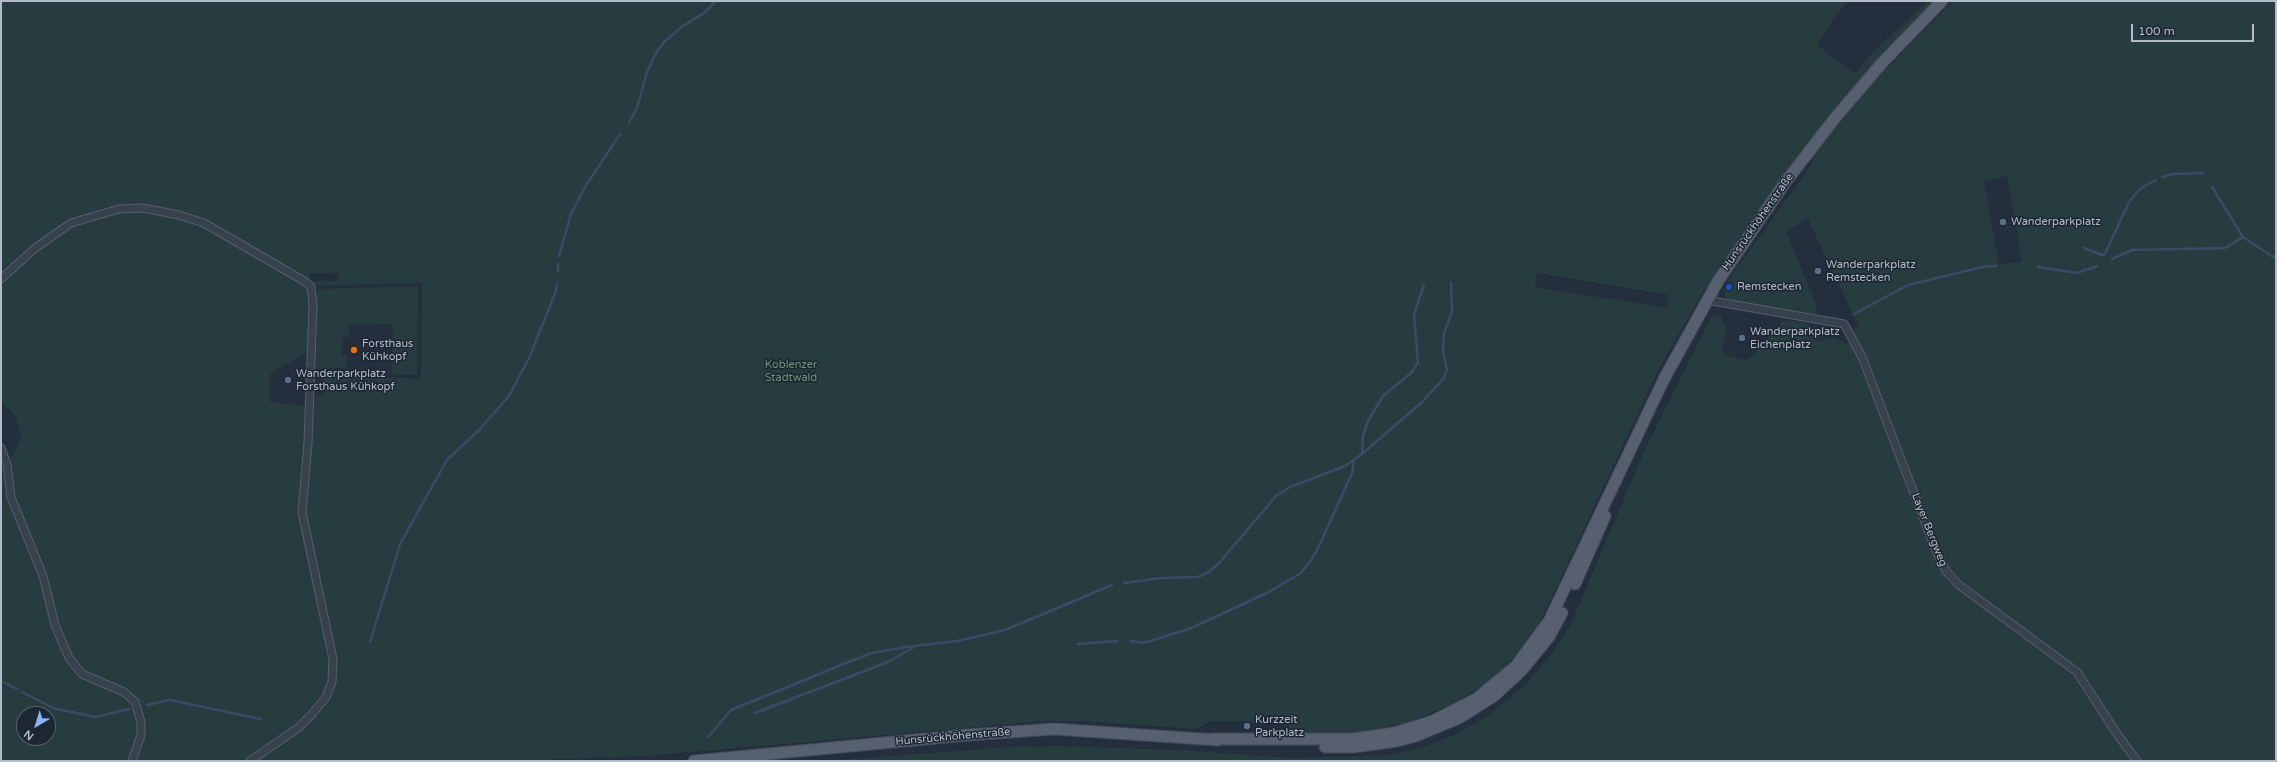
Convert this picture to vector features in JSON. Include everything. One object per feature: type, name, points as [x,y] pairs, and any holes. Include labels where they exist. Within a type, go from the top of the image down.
[{"type":"main road","name":"Hunsrückhöhenstraße","points":[[694,761],[968,734],[1054,730],[1212,739],[1324,740],[1375,736],[1394,733],[1433,721],[1476,699],[1516,666],[1544,630],[1664,379],[1707,300],[1754,226],[1814,144],[1882,63],[1942,1]]},
{"type":"street","points":[[1,279],[34,249],[64,226],[97,215],[134,208],[179,215],[200,221],[309,284],[313,305],[307,462],[302,512],[332,658],[332,682],[322,704],[298,728],[250,761]]},
{"type":"street","name":"Layer Bergweg","points":[[1707,300],[1844,324],[1862,357],[1936,552],[1946,571],[1959,585],[2077,672],[2117,734],[2137,761]]},
{"type":"street","points":[[1,448],[7,464],[11,497],[43,576],[55,626],[69,658],[82,674],[124,692],[135,702],[141,722],[141,735],[132,761]]},
{"type":"green space","name":"Koblenzer Stadtwald","points":[[1,1],[1848,1],[1833,19],[1817,45],[1855,74],[1874,51],[1926,3],[1924,1],[1935,1],[1861,79],[1819,129],[1723,261],[1701,295],[1659,369],[1538,626],[1521,650],[1503,669],[1480,687],[1455,703],[1406,723],[1355,733],[1299,734],[1279,723],[1211,721],[1197,729],[1084,721],[1043,721],[647,756],[505,761],[1,761],[1,444],[10,460],[22,438],[15,415],[1,402]],"holes":[[[310,273],[338,274],[338,281],[310,281]],[[1537,273],[1669,295],[1667,308],[1535,287]],[[422,283],[421,379],[314,373],[315,286]],[[307,352],[305,406],[270,402],[270,374]],[[312,374],[323,375],[323,396],[312,395]]]},
{"type":"green space","points":[[1953,1],[2276,1],[2276,761],[824,761],[1010,747],[1058,746],[1177,750],[1290,758],[1390,755],[1420,748],[1454,735],[1489,715],[1526,684],[1552,653],[1571,624],[1643,454],[1711,318],[1720,315],[1727,329],[1721,348],[1728,356],[1746,360],[1754,354],[1785,319],[1809,325],[1818,342],[1834,337],[1846,343],[1856,339],[1853,331],[1860,323],[1852,316],[1851,310],[1808,219],[1786,231],[1817,306],[1815,315],[1803,315],[1730,301],[1725,296],[1724,286],[1812,164],[1813,155],[1878,77]],"holes":[[[2007,176],[2022,262],[1999,265],[1984,181]]]},
{"type":"green space","points":[[418,286],[417,375],[392,374],[393,324],[349,325],[349,337],[342,337],[342,355],[347,355],[347,368],[316,369],[317,289]]},
{"type":"waterway","points":[[629,122],[637,108],[647,72],[657,51],[665,41],[683,26],[704,13],[716,1]]},
{"type":"waterway","points":[[559,256],[571,214],[585,187],[620,134]]},
{"type":"waterway","points":[[2162,177],[2173,174],[2203,173]]},
{"type":"waterway","points":[[2084,248],[2102,255],[2105,254],[2129,202],[2141,188],[2156,180]]},
{"type":"waterway","points":[[2212,187],[2243,237]]},
{"type":"waterway","points":[[2112,259],[2132,250],[2225,248],[2243,237],[2276,259]]},
{"type":"waterway","points":[[558,264],[558,271]]},
{"type":"waterway","points":[[1854,314],[1908,285],[1982,267],[1996,266]]},
{"type":"waterway","points":[[2038,267],[2077,273],[2097,266]]},
{"type":"waterway","points":[[1124,583],[1161,578],[1198,577],[1209,572],[1220,562],[1276,496],[1290,487],[1345,466],[1362,454],[1421,403],[1443,379],[1447,370],[1443,350],[1444,333],[1452,312],[1451,283]]},
{"type":"waterway","points":[[370,642],[400,544],[447,460],[480,429],[509,396],[529,358],[556,291],[557,284]]},
{"type":"waterway","points":[[1362,454],[1363,436],[1368,421],[1383,396],[1411,373],[1418,363],[1414,314],[1424,285]]},
{"type":"waterway","points":[[1131,641],[1143,643],[1189,629],[1267,593],[1301,573],[1312,559],[1319,546],[1352,473],[1354,460]]},
{"type":"waterway","points":[[708,737],[731,710],[872,653],[957,641],[1005,630],[1112,585]]},
{"type":"waterway","points":[[1078,644],[1118,641]]},
{"type":"waterway","points":[[755,713],[888,662],[916,646]]},
{"type":"waterway","points":[[1,681],[17,689]]},
{"type":"waterway","points":[[22,692],[53,708],[95,717],[129,709]]},
{"type":"waterway","points":[[147,705],[170,700],[261,719]]},
{"type":"place","name":"Wanderparkplatz","points":[[2003,222]]},
{"type":"place","name":"Wanderparkplatz Remstecken","points":[[1818,271]]},
{"type":"place","name":"Remstecken","points":[[1729,287]]},
{"type":"place","name":"Wanderparkplatz Eichenplatz","points":[[1742,338]]},
{"type":"place","name":"Forsthaus Kühkopf","points":[[354,350]]},
{"type":"place","name":"Wanderparkplatz Forsthaus Kühkopf","points":[[288,380]]},
{"type":"place","name":"Kurzzeit Parkplatz","points":[[1247,726]]}]
